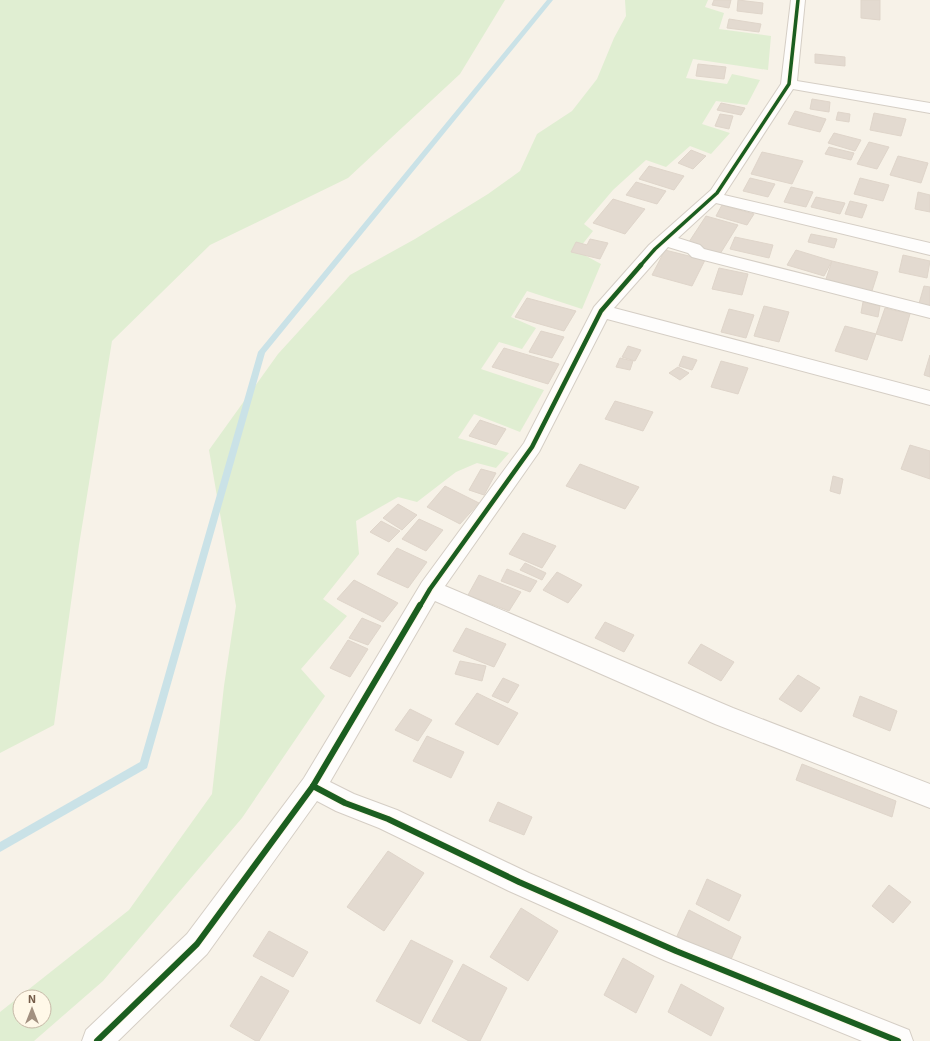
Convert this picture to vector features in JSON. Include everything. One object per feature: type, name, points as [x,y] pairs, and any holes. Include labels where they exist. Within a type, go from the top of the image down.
[{"type":"street","points":[[97,1041],[197,944],[313,786],[430,589],[532,447],[601,311],[665,240],[717,193],[789,84],[798,0]]},
{"type":"street","points":[[789,84],[930,108]]},
{"type":"street","points":[[712,197],[930,249]]},
{"type":"street","points":[[665,240],[694,249],[698,254],[930,312]]},
{"type":"street","points":[[601,311],[930,398]]},
{"type":"street","points":[[430,589],[724,716],[930,796]]},
{"type":"street","points":[[313,786],[345,803],[388,819],[519,882],[676,951],[898,1041]]},
{"type":"green space","points":[[0,0],[505,0],[460,74],[348,178],[210,245],[112,341],[79,545],[54,725],[0,753]]},
{"type":"green space","points":[[625,0],[708,0],[705,7],[724,13],[719,29],[771,36],[768,70],[693,59],[686,78],[727,84],[732,74],[760,80],[747,105],[716,101],[702,124],[730,133],[711,154],[690,146],[666,167],[646,160],[613,190],[584,224],[593,231],[577,251],[601,264],[582,309],[527,291],[511,317],[536,328],[522,349],[499,342],[481,369],[544,390],[520,432],[474,414],[458,438],[509,453],[496,468],[477,463],[456,472],[417,502],[398,497],[356,521],[359,554],[323,599],[347,616],[301,669],[325,696],[242,818],[103,981],[52,1025],[52,989],[29,989],[129,910],[212,794],[224,686],[236,606],[209,450],[278,354],[350,275],[415,239],[488,194],[520,171],[537,134],[572,111],[597,79],[614,38],[626,16]]},
{"type":"green space","points":[[12,1003],[12,1029],[48,1029],[34,1041],[0,1041],[0,1012]]},
{"type":"building","points":[[714,0],[731,0],[729,8],[712,5]]},
{"type":"building","points":[[738,0],[763,3],[762,14],[737,11]]},
{"type":"building","points":[[861,0],[880,0],[880,20],[861,18]]},
{"type":"building","points":[[729,19],[761,24],[759,32],[727,28]]},
{"type":"building","points":[[815,54],[845,57],[845,66],[815,63]]},
{"type":"building","points":[[698,64],[726,67],[724,79],[696,76]]},
{"type":"building","points":[[812,99],[830,102],[829,112],[810,109]]},
{"type":"building","points":[[721,103],[745,108],[741,115],[717,110]]},
{"type":"building","points":[[795,111],[826,119],[820,132],[788,124]]},
{"type":"building","points":[[838,112],[850,114],[849,122],[836,120]]},
{"type":"building","points":[[874,113],[906,119],[901,136],[870,130]]},
{"type":"building","points":[[720,114],[733,116],[729,129],[715,126]]},
{"type":"building","points":[[834,133],[861,140],[855,151],[828,143]]},
{"type":"building","points":[[869,142],[889,147],[877,169],[857,164]]},
{"type":"building","points":[[829,147],[854,153],[851,160],[825,154]]},
{"type":"building","points":[[691,150],[706,156],[693,169],[678,163]]},
{"type":"building","points":[[762,152],[803,161],[792,184],[751,174]]},
{"type":"building","points":[[898,156],[928,163],[921,183],[890,175]]},
{"type":"building","points":[[649,166],[684,176],[674,190],[639,179]]},
{"type":"building","points":[[750,178],[775,184],[768,197],[743,191]]},
{"type":"building","points":[[860,178],[889,185],[883,201],[854,194]]},
{"type":"building","points":[[636,182],[666,191],[657,204],[626,195]]},
{"type":"building","points":[[791,187],[813,192],[806,207],[784,202]]},
{"type":"building","points":[[918,192],[930,195],[930,212],[915,209]]},
{"type":"building","points":[[816,197],[845,203],[840,214],[811,207]]},
{"type":"building","points":[[613,199],[645,209],[625,234],[593,223]]},
{"type":"building","points":[[850,201],[867,205],[862,218],[845,214]]},
{"type":"building","points":[[722,205],[754,214],[747,225],[716,216]]},
{"type":"building","points":[[706,216],[738,225],[720,254],[687,245]]},
{"type":"building","points":[[811,234],[837,239],[834,248],[808,242]]},
{"type":"building","points":[[735,237],[773,245],[769,258],[730,249]]},
{"type":"building","points":[[590,239],[608,243],[600,259],[571,252],[576,242],[587,245]]},
{"type":"building","points":[[665,250],[705,260],[692,286],[652,275]]},
{"type":"building","points":[[796,250],[832,261],[824,276],[787,265]]},
{"type":"building","points":[[903,255],[930,261],[927,278],[899,272]]},
{"type":"building","points":[[832,261],[878,272],[871,294],[825,282]]},
{"type":"building","points":[[719,268],[748,274],[742,295],[712,289]]},
{"type":"building","points":[[924,286],[930,287],[930,310],[918,307]]},
{"type":"building","points":[[527,298],[576,311],[564,331],[515,317]]},
{"type":"building","points":[[863,302],[880,306],[878,317],[861,313]]},
{"type":"building","points":[[764,306],[789,312],[779,342],[754,336]]},
{"type":"building","points":[[885,308],[910,314],[902,341],[876,334]]},
{"type":"building","points":[[729,309],[754,315],[746,338],[721,332]]},
{"type":"building","points":[[845,326],[876,334],[867,360],[835,351]]},
{"type":"building","points":[[541,331],[564,337],[552,358],[529,352]]},
{"type":"building","points":[[628,346],[641,350],[635,361],[622,357]]},
{"type":"building","points":[[504,348],[559,364],[548,384],[492,367]]},
{"type":"building","points":[[930,355],[930,377],[924,375]]},
{"type":"building","points":[[683,356],[697,360],[692,370],[679,366]]},
{"type":"building","points":[[620,358],[633,361],[630,370],[616,367]]},
{"type":"building","points":[[721,361],[748,368],[738,394],[711,387]]},
{"type":"building","points":[[678,367],[689,373],[680,380],[669,373]]},
{"type":"building","points":[[615,401],[653,412],[643,431],[605,419]]},
{"type":"building","points":[[480,420],[506,429],[496,445],[469,436]]},
{"type":"building","points":[[910,445],[930,451],[930,479],[901,469]]},
{"type":"building","points":[[580,464],[639,487],[625,509],[566,486]]},
{"type":"building","points":[[481,469],[496,473],[484,495],[469,490]]},
{"type":"building","points":[[833,476],[843,479],[840,494],[830,491]]},
{"type":"building","points":[[445,486],[479,503],[460,524],[427,507]]},
{"type":"building","points":[[398,504],[417,515],[402,530],[383,518]]},
{"type":"building","points":[[419,519],[443,530],[426,551],[402,539]]},
{"type":"building","points":[[381,521],[400,531],[389,542],[370,532]]},
{"type":"building","points":[[523,533],[556,546],[542,568],[509,554]]},
{"type":"building","points":[[397,548],[427,562],[408,588],[377,574]]},
{"type":"building","points":[[525,563],[546,573],[542,580],[520,570]]},
{"type":"building","points":[[507,569],[537,581],[530,592],[501,581]]},
{"type":"building","points":[[557,572],[582,585],[568,603],[543,590]]},
{"type":"building","points":[[479,575],[521,592],[509,611],[468,595]]},
{"type":"building","points":[[354,580],[398,603],[383,622],[337,599]]},
{"type":"building","points":[[362,618],[381,626],[368,645],[349,638]]},
{"type":"building","points":[[605,622],[634,635],[624,652],[595,638]]},
{"type":"building","points":[[466,628],[506,644],[494,667],[453,651]]},
{"type":"building","points":[[348,640],[368,649],[350,677],[330,668]]},
{"type":"building","points":[[701,644],[734,662],[721,681],[688,663]]},
{"type":"building","points":[[460,661],[486,666],[482,681],[455,674]]},
{"type":"building","points":[[798,675],[820,688],[801,712],[779,699]]},
{"type":"building","points":[[503,678],[519,685],[508,703],[492,696]]},
{"type":"building","points":[[477,693],[518,713],[498,745],[455,724]]},
{"type":"building","points":[[860,696],[897,711],[890,731],[853,716]]},
{"type":"building","points":[[410,709],[432,720],[418,741],[395,730]]},
{"type":"building","points":[[427,736],[464,752],[451,778],[413,761]]},
{"type":"building","points":[[802,764],[896,801],[892,817],[796,780]]},
{"type":"building","points":[[498,802],[532,817],[524,835],[489,821]]},
{"type":"building","points":[[388,851],[424,873],[384,931],[347,907]]},
{"type":"building","points":[[707,879],[741,895],[729,921],[696,904]]},
{"type":"building","points":[[889,885],[911,902],[893,923],[872,906]]},
{"type":"building","points":[[521,908],[558,931],[528,981],[490,957]]},
{"type":"building","points":[[689,910],[741,937],[729,964],[677,936]]},
{"type":"building","points":[[269,931],[308,952],[293,977],[253,956]]},
{"type":"building","points":[[411,940],[453,961],[420,1024],[376,1001]]},
{"type":"building","points":[[623,958],[654,976],[636,1013],[604,995]]},
{"type":"building","points":[[463,964],[507,988],[480,1041],[469,1041],[432,1021]]},
{"type":"building","points":[[261,976],[289,991],[259,1041],[256,1041],[230,1026]]},
{"type":"building","points":[[681,984],[724,1008],[711,1036],[668,1012]]},
{"type":"waterway","points":[[0,847],[144,765],[262,352],[550,0]]},
{"type":"cycle path","points":[[97,1041],[197,944],[313,786],[430,589],[532,447],[601,311],[655,249],[717,193],[789,84],[798,0]]},
{"type":"cycle path","points":[[313,786],[345,803],[388,819],[519,882],[676,951],[898,1041]]}]
